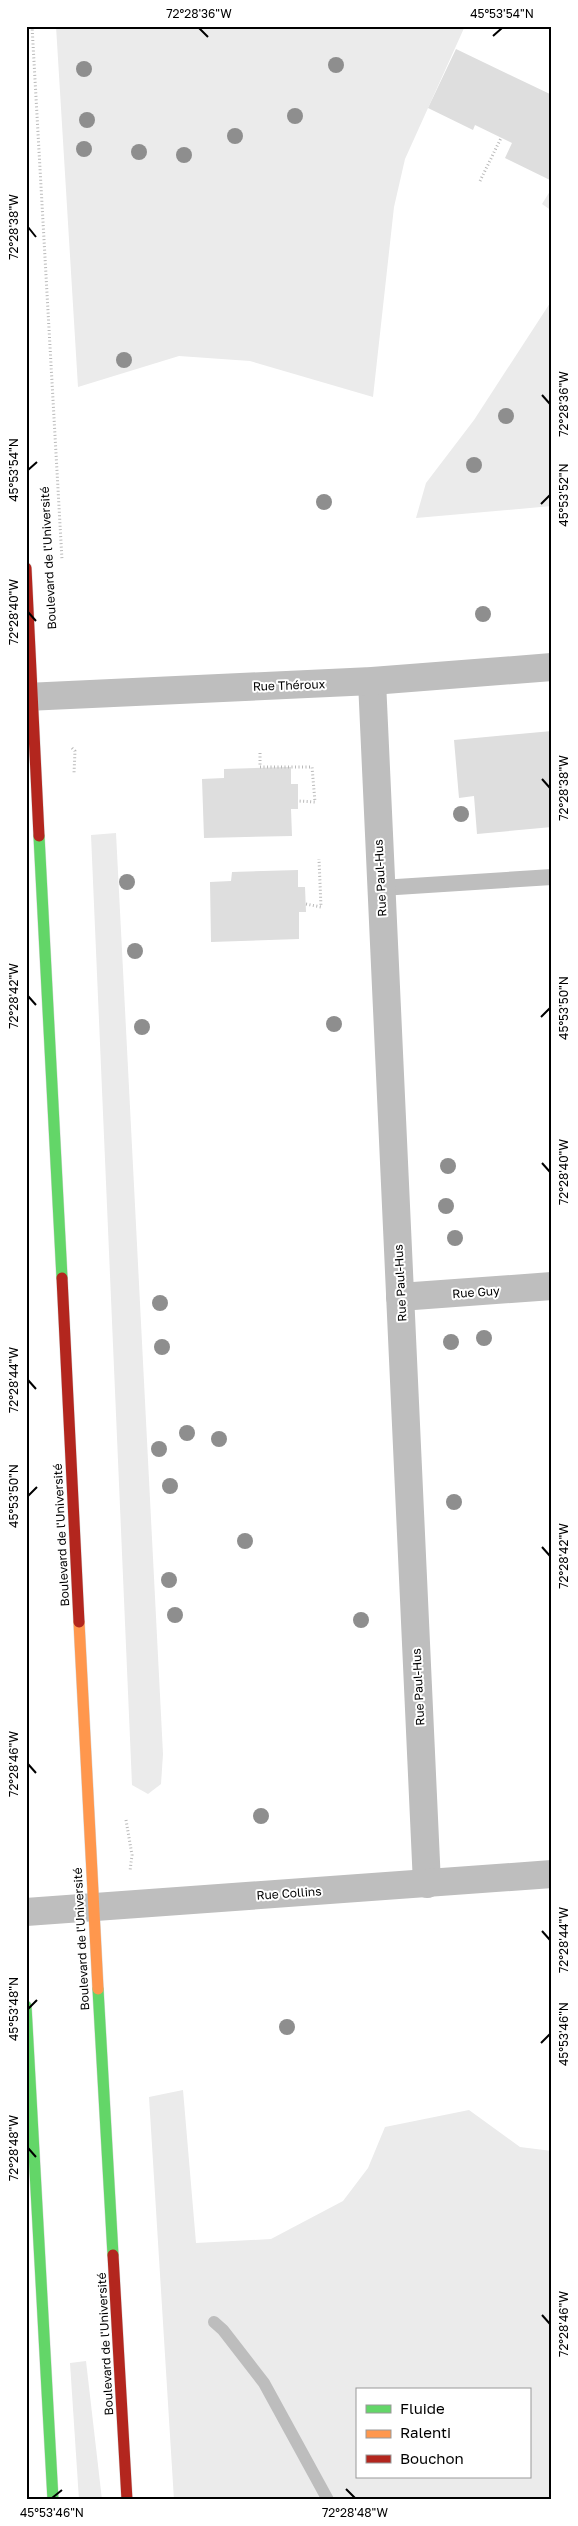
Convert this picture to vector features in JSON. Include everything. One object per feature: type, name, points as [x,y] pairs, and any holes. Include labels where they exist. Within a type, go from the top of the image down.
[{"type":"main road","name":"Boulevard de l'Université","points":[[26,568],[30,697],[93,1907],[127,2500]]},
{"type":"main road","points":[[26,2006],[53,2500]]},
{"type":"street","name":"Rue Théroux","points":[[30,697],[372,681],[552,667]]},
{"type":"street","name":"Rue Paul-Hus","points":[[372,681],[428,1884]]},
{"type":"street","name":"Rue Guy","points":[[400,1297],[552,1286]]},
{"type":"street","name":"Rue Collins","points":[[26,1912],[552,1874]]},
{"type":"lane","points":[[381,888],[552,877]]},
{"type":"path","name":"Boulevard de l'Université","points":[[32,26],[62,570]]},
{"type":"path","points":[[480,181],[501,138]]},
{"type":"path","points":[[260,753],[260,768],[312,767],[315,802],[298,801]]},
{"type":"path","points":[[306,904],[321,907],[319,859]]},
{"type":"shaded area","points":[[56,26],[465,26],[405,159],[394,207],[373,397],[250,361],[179,356],[78,387]]},
{"type":"shaded area","points":[[552,188],[552,211],[542,204]]},
{"type":"shaded area","points":[[552,300],[552,506],[416,518],[426,483],[474,420]]},
{"type":"shaded area","points":[[116,833],[163,1754],[161,1784],[148,1794],[132,1785],[91,835]]},
{"type":"shaded area","points":[[183,2090],[196,2243],[271,2239],[343,2201],[368,2168],[385,2127],[469,2110],[520,2147],[552,2151],[552,2500],[174,2500],[149,2097]]},
{"type":"shaded area","points":[[86,2361],[102,2500],[79,2500],[70,2363]]},
{"type":"building","points":[[456,49],[552,95],[552,181],[505,158],[512,143],[475,125],[473,130],[428,108]]},
{"type":"building","points":[[552,731],[552,827],[477,834],[474,796],[459,798],[454,740]]},
{"type":"building","points":[[291,767],[291,784],[298,784],[298,809],[291,809],[292,836],[204,838],[202,779],[224,778],[224,769]]},
{"type":"building","points":[[298,870],[298,887],[305,887],[306,912],[299,912],[299,939],[211,942],[210,882],[231,881],[232,872]]},
{"type":"waterway","points":[[214,2322],[223,2330],[264,2383],[328,2500]]},
{"type":"traffic: fast","points":[[39,836],[62,1278]]},
{"type":"traffic: fast","points":[[98,1989],[113,2255]]},
{"type":"traffic: fast","points":[[26,2006],[53,2500]]},
{"type":"traffic: slow","points":[[79,1622],[98,1989]]},
{"type":"traffic: jam","points":[[26,568],[39,836]]},
{"type":"traffic: jam","points":[[62,1278],[79,1622]]},
{"type":"traffic: jam","points":[[113,2255],[127,2500]]}]
